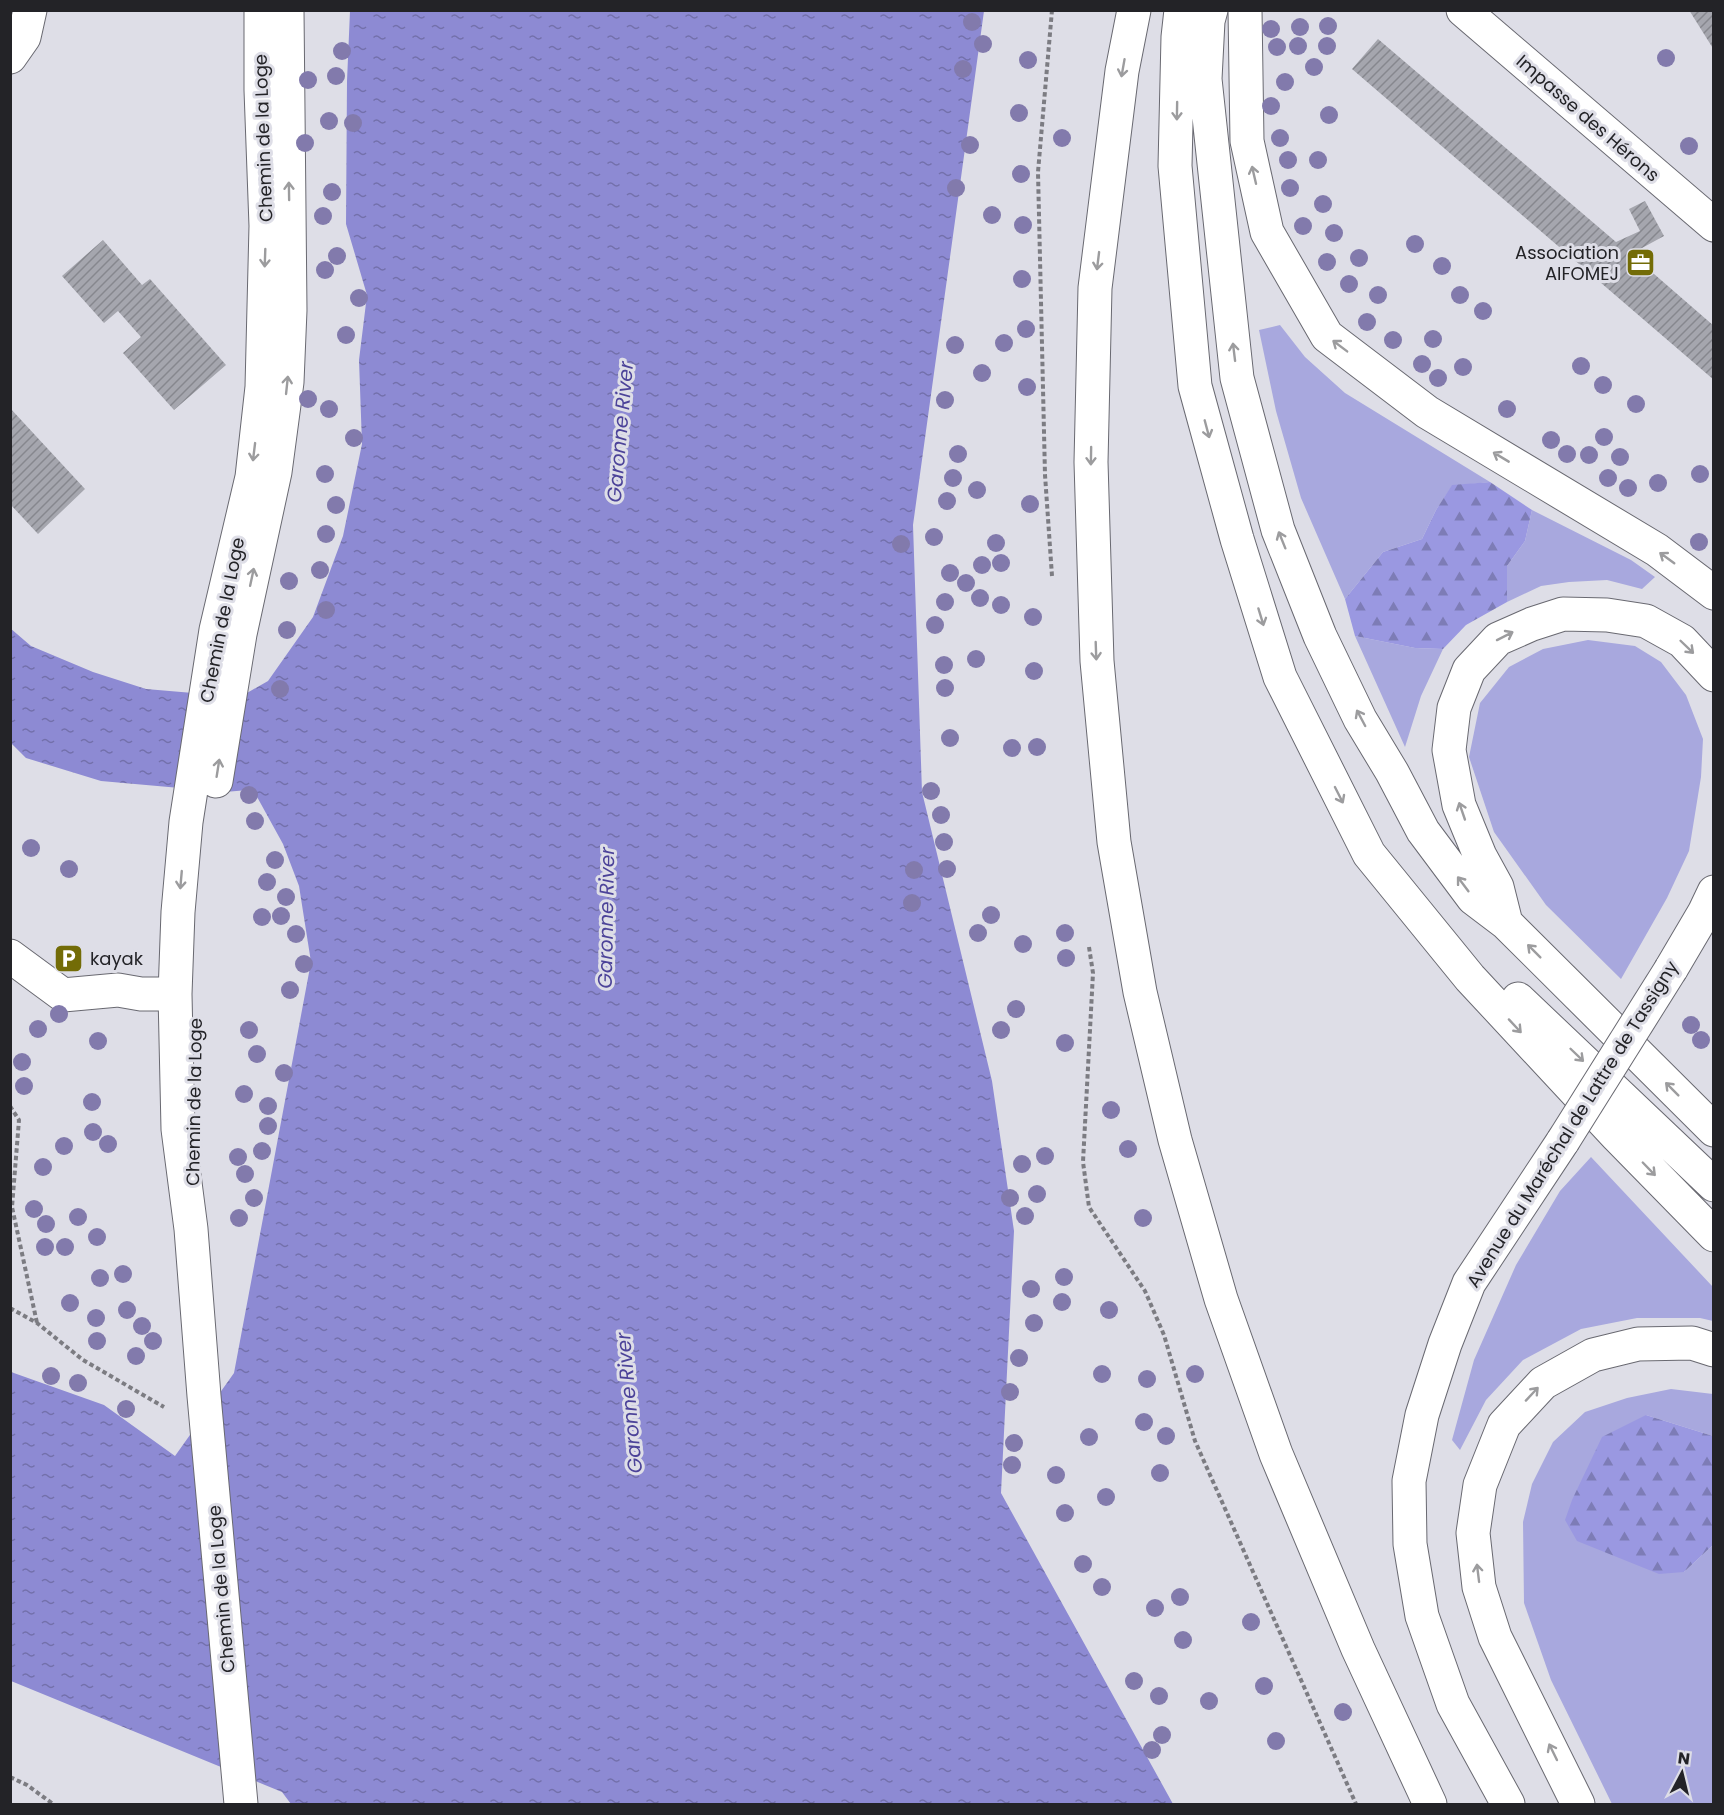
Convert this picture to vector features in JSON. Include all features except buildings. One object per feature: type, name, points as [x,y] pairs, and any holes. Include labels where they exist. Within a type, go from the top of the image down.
[{"type":"main road","points":[[10,57],[24,37],[30,10]]},
{"type":"main road","name":"Chemin de la Loge","points":[[241,1803],[191,1229],[178,1129],[175,994],[178,912],[197,824],[228,632],[252,477],[262,387],[266,226],[261,90],[261,10]]},
{"type":"main road","name":"Chemin de la Loge","points":[[228,632],[275,472],[287,382],[290,310],[287,10]]},
{"type":"main road","points":[[1134,10],[1122,71],[1094,300],[1091,462],[1096,661],[1114,842],[1140,992],[1175,1140],[1221,1299],[1276,1454],[1358,1648],[1430,1804]]},
{"type":"main road","points":[[1181,10],[1178,37],[1175,166],[1195,386],[1237,539],[1280,676],[1369,854],[1470,978],[1713,1235]]},
{"type":"main road","points":[[1211,10],[1208,21],[1205,79],[1237,378],[1278,530],[1320,636],[1360,719],[1392,772],[1423,831],[1473,898],[1506,923],[1713,1130]]},
{"type":"main road","points":[[1245,10],[1247,141],[1267,232],[1327,336],[1427,412],[1657,550],[1713,593]]},
{"type":"main road","name":"Impasse des Hérons","points":[[1463,10],[1713,225]]},
{"type":"main road","points":[[1506,923],[1497,887],[1480,856],[1459,805],[1449,750],[1455,708],[1469,670],[1498,639],[1563,614],[1585,614],[1646,621],[1682,641],[1713,675]]},
{"type":"main road","name":"Chemin de la Loge","points":[[191,1229],[198,1077],[197,824]]},
{"type":"main road","points":[[1369,854],[1713,1185]]},
{"type":"main road","name":"Avenue du Maréchal de Lattre de Tassigny","points":[[1508,1804],[1453,1704],[1422,1616],[1410,1544],[1409,1481],[1422,1415],[1444,1344],[1469,1283],[1563,1141],[1671,969],[1704,913],[1713,892]]},
{"type":"main road","points":[[10,956],[63,995],[118,990],[141,994],[175,994]]},
{"type":"main road","points":[[1578,1804],[1495,1637],[1479,1587],[1473,1533],[1480,1485],[1504,1425],[1543,1383],[1593,1355],[1638,1344],[1692,1343],[1713,1350]]},
{"type":"path","points":[[10,1106],[19,1120],[12,1207],[37,1323]]},
{"type":"path","points":[[10,1308],[37,1323],[83,1360],[173,1412]]},
{"type":"path","points":[[10,1777],[27,1785],[53,1804]]},
{"type":"shaded area","points":[[1280,325],[1305,357],[1345,393],[1490,482],[1452,486],[1436,510],[1422,539],[1383,552],[1345,599],[1301,498],[1276,411],[1259,330]]},
{"type":"shaded area","points":[[1532,510],[1631,560],[1655,577],[1642,589],[1607,580],[1541,586],[1507,602],[1507,566],[1525,541]]},
{"type":"shaded area","points":[[1355,636],[1415,648],[1443,649],[1421,696],[1405,747]]},
{"type":"shaded area","points":[[1588,640],[1635,646],[1661,662],[1686,695],[1703,739],[1701,777],[1689,851],[1667,898],[1621,979],[1546,905],[1494,832],[1469,757],[1480,703],[1509,667],[1543,649]]},
{"type":"shaded area","points":[[1591,1157],[1713,1287],[1713,1321],[1700,1318],[1637,1318],[1581,1329],[1523,1360],[1486,1400],[1460,1450],[1452,1440],[1474,1360],[1516,1265],[1560,1191]]},
{"type":"shaded area","points":[[1671,1389],[1713,1394],[1713,1436],[1646,1415],[1684,1572],[1713,1545],[1713,1804],[1612,1804],[1551,1680],[1524,1603],[1523,1522],[1532,1484],[1553,1442],[1585,1412],[1627,1398]]},
{"type":"green space","points":[[1490,482],[1532,510],[1525,541],[1507,566],[1507,602],[1466,625],[1443,649],[1415,648],[1355,636],[1345,599],[1383,552],[1422,539],[1436,510],[1452,485]]},
{"type":"green space","points":[[1646,1415],[1713,1436],[1713,1545],[1684,1572],[1659,1574],[1577,1541],[1565,1520],[1602,1437]]},
{"type":"water","name":"Garonne River","points":[[350,11],[984,11],[913,525],[922,792],[992,1081],[1014,1231],[1001,1493],[1173,1804],[291,1804],[282,1792],[11,1681],[11,1372],[104,1405],[175,1456],[234,1373],[311,962],[299,886],[283,844],[256,795],[248,790],[225,792],[101,781],[26,758],[11,743],[10,628],[31,646],[93,672],[146,689],[240,697],[268,681],[313,617],[343,536],[362,444],[359,360],[367,295],[346,224]]},
{"type":"place","name":"Association AIFOMEJ","points":[[1640,262]]},
{"type":"place","name":"kayak","points":[[69,958]]}]
